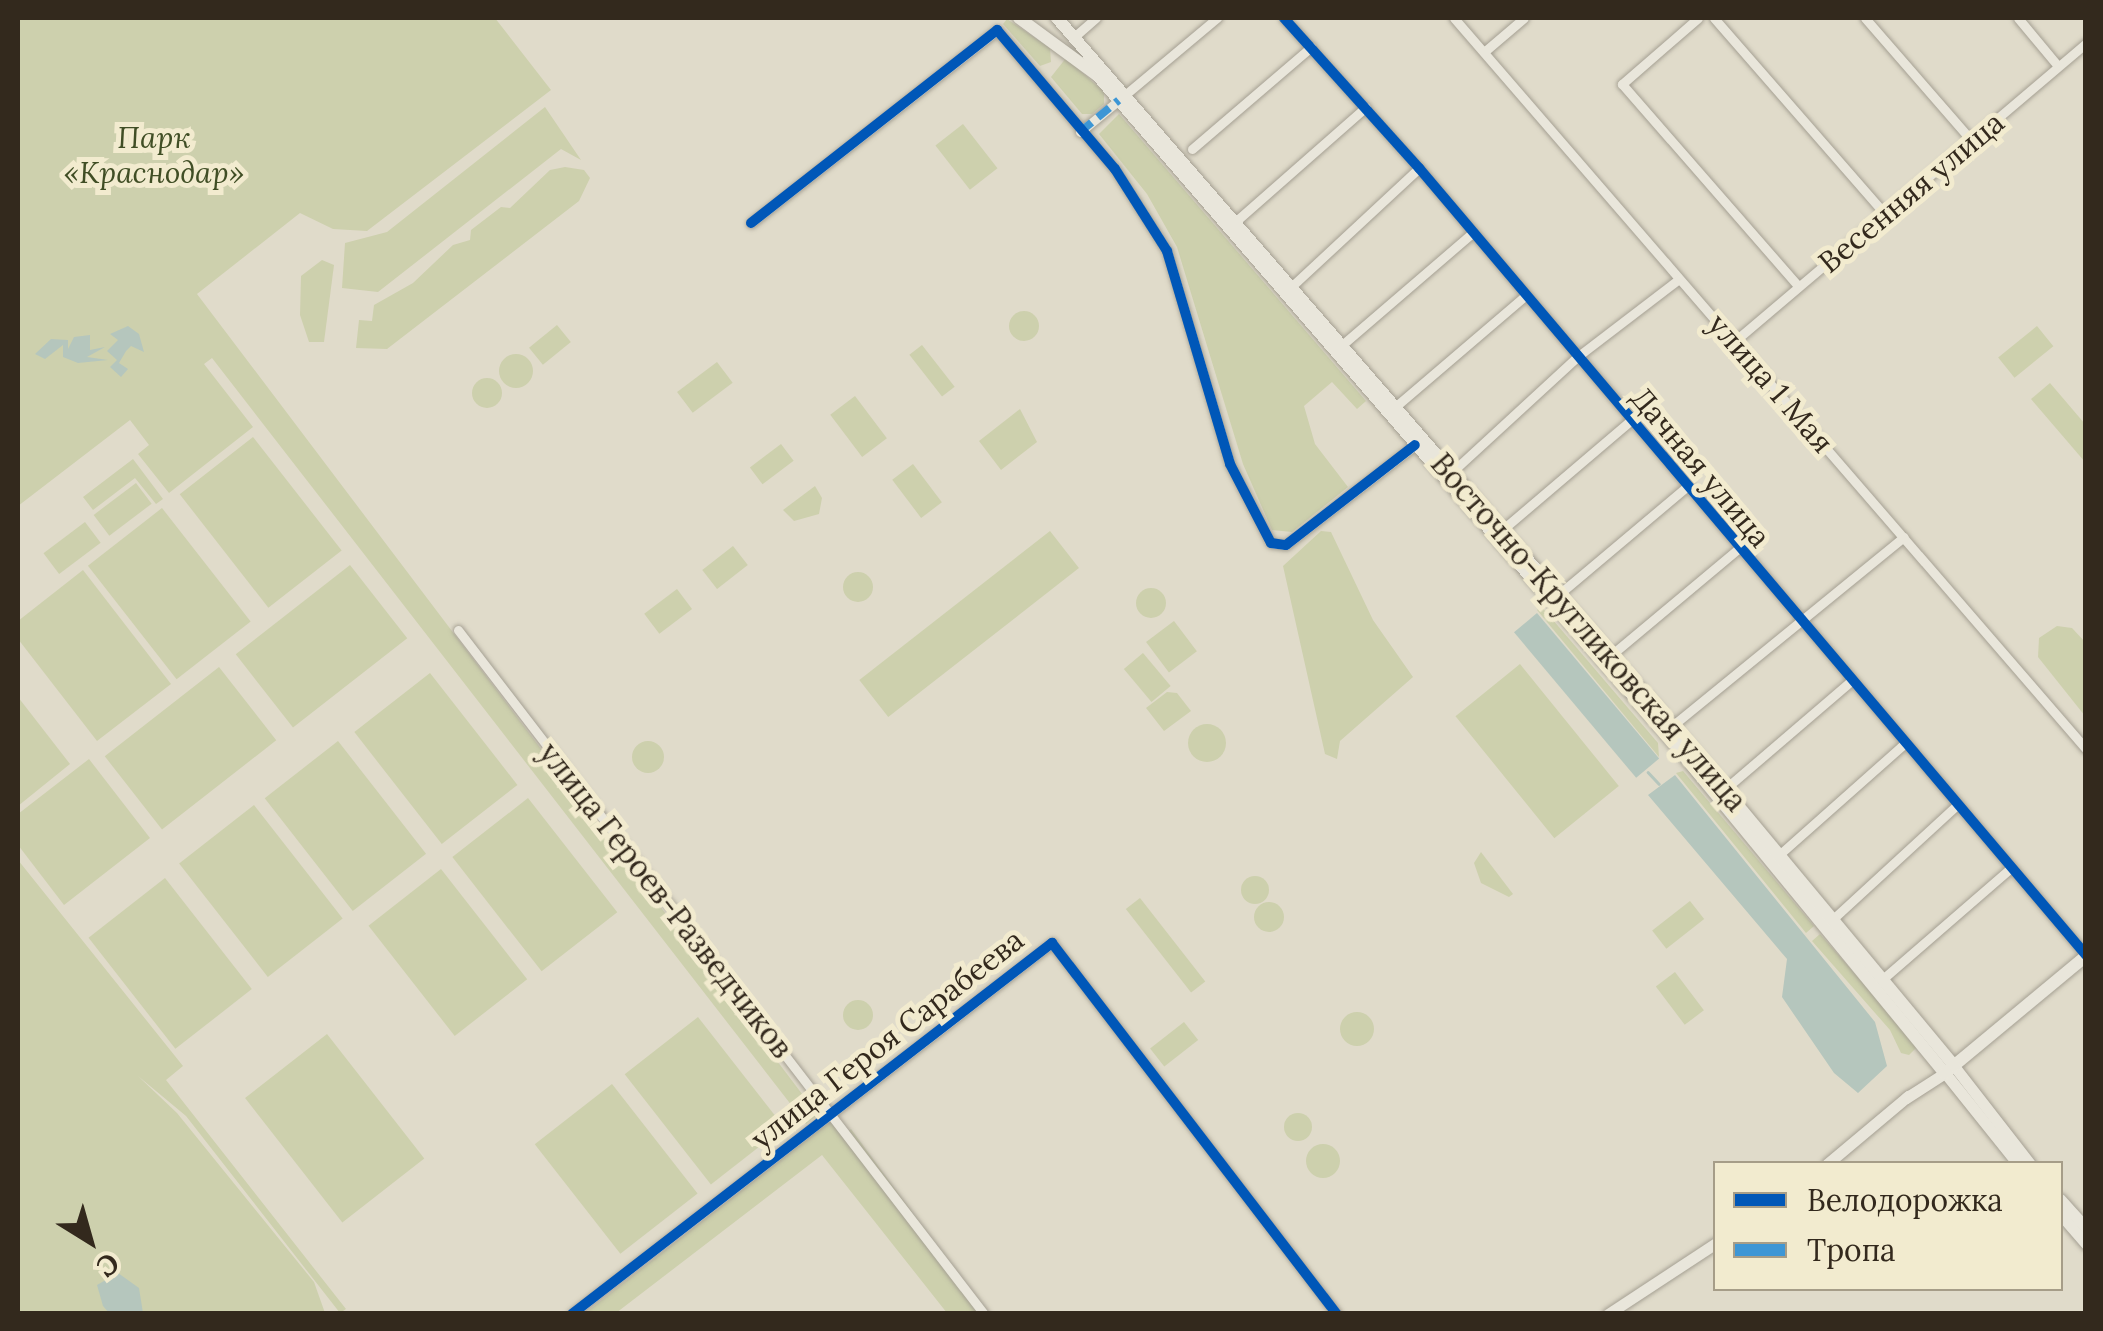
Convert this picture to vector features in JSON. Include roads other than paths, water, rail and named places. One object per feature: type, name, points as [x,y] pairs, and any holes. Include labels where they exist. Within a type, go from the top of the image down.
[{"type":"main road","name":"Восточно-Кругликовская улица","points":[[1018,18],[1084,63],[1236,222],[1885,977],[1947,1065]]},
{"type":"main road","name":"Восточно-Кругликовская улица","points":[[1057,18],[1120,98],[1947,1065]]},
{"type":"main road","points":[[1947,1065],[2084,951]]},
{"type":"main road","points":[[1947,1065],[2058,978],[2084,951]]},
{"type":"street","points":[[1074,37],[1096,18]]},
{"type":"street","points":[[1080,132],[1217,18]]},
{"type":"street","name":"Дачная улица","points":[[1284,18],[1420,168],[1629,422],[2084,951]]},
{"type":"street","name":"улица 1 Мая","points":[[1454,18],[2086,749]]},
{"type":"street","points":[[1484,52],[1524,18]]},
{"type":"street","points":[[1698,18],[1622,84],[1798,286]]},
{"type":"street","points":[[1714,18],[1885,214]]},
{"type":"street","points":[[1865,18],[1972,141]]},
{"type":"street","points":[[2018,18],[2058,66]]},
{"type":"street","points":[[751,223],[996,30],[1132,192],[1167,252],[1224,446],[1271,543],[1286,545],[1415,445]]},
{"type":"street","name":"Весенняя улица","points":[[1736,340],[2086,43]]},
{"type":"street","points":[[1192,150],[1311,46]]},
{"type":"street","points":[[1236,222],[1366,108]]},
{"type":"street","points":[[1291,287],[1420,168]]},
{"type":"street","points":[[1342,345],[1472,232]]},
{"type":"street","points":[[1452,472],[1577,357],[1679,279]]},
{"type":"street","points":[[1395,407],[1524,296]]},
{"type":"street","name":"Дачная улица","points":[[1502,530],[1629,422]]},
{"type":"street","name":"Дачная улица","points":[[1558,595],[1685,488]]},
{"type":"street","points":[[1672,726],[1904,537]]},
{"type":"street","name":"Дачная улица","points":[[1610,656],[1738,549]]},
{"type":"street","name":"улица Героев-Разведчиков","points":[[458,630],[984,1314]]},
{"type":"street","points":[[1725,789],[1851,682]]},
{"type":"street","points":[[1780,854],[1904,744]]},
{"type":"street","points":[[1834,918],[1957,806]]},
{"type":"street","points":[[1885,977],[2011,868]]},
{"type":"street","name":"улица Героя Сарабеева","points":[[572,1314],[1052,943],[1337,1314]]},
{"type":"street","points":[[1831,1161],[1947,1065]]},
{"type":"street","name":"Восточно-Кругликовская улица","points":[[1947,1065],[2016,1161]]},
{"type":"street","name":"Восточно-Кругликовская улица","points":[[1947,1065],[2027,1161]]},
{"type":"street","points":[[2063,1202],[2086,1228]]},
{"type":"street","points":[[2063,1217],[2086,1244]]},
{"type":"street","points":[[1608,1314],[1713,1245]]},
{"type":"waterway","points":[[1648,772],[1659,784]]},
{"type":"park label","name":"Парк «Краснодар»","points":[[154,154]]}]
